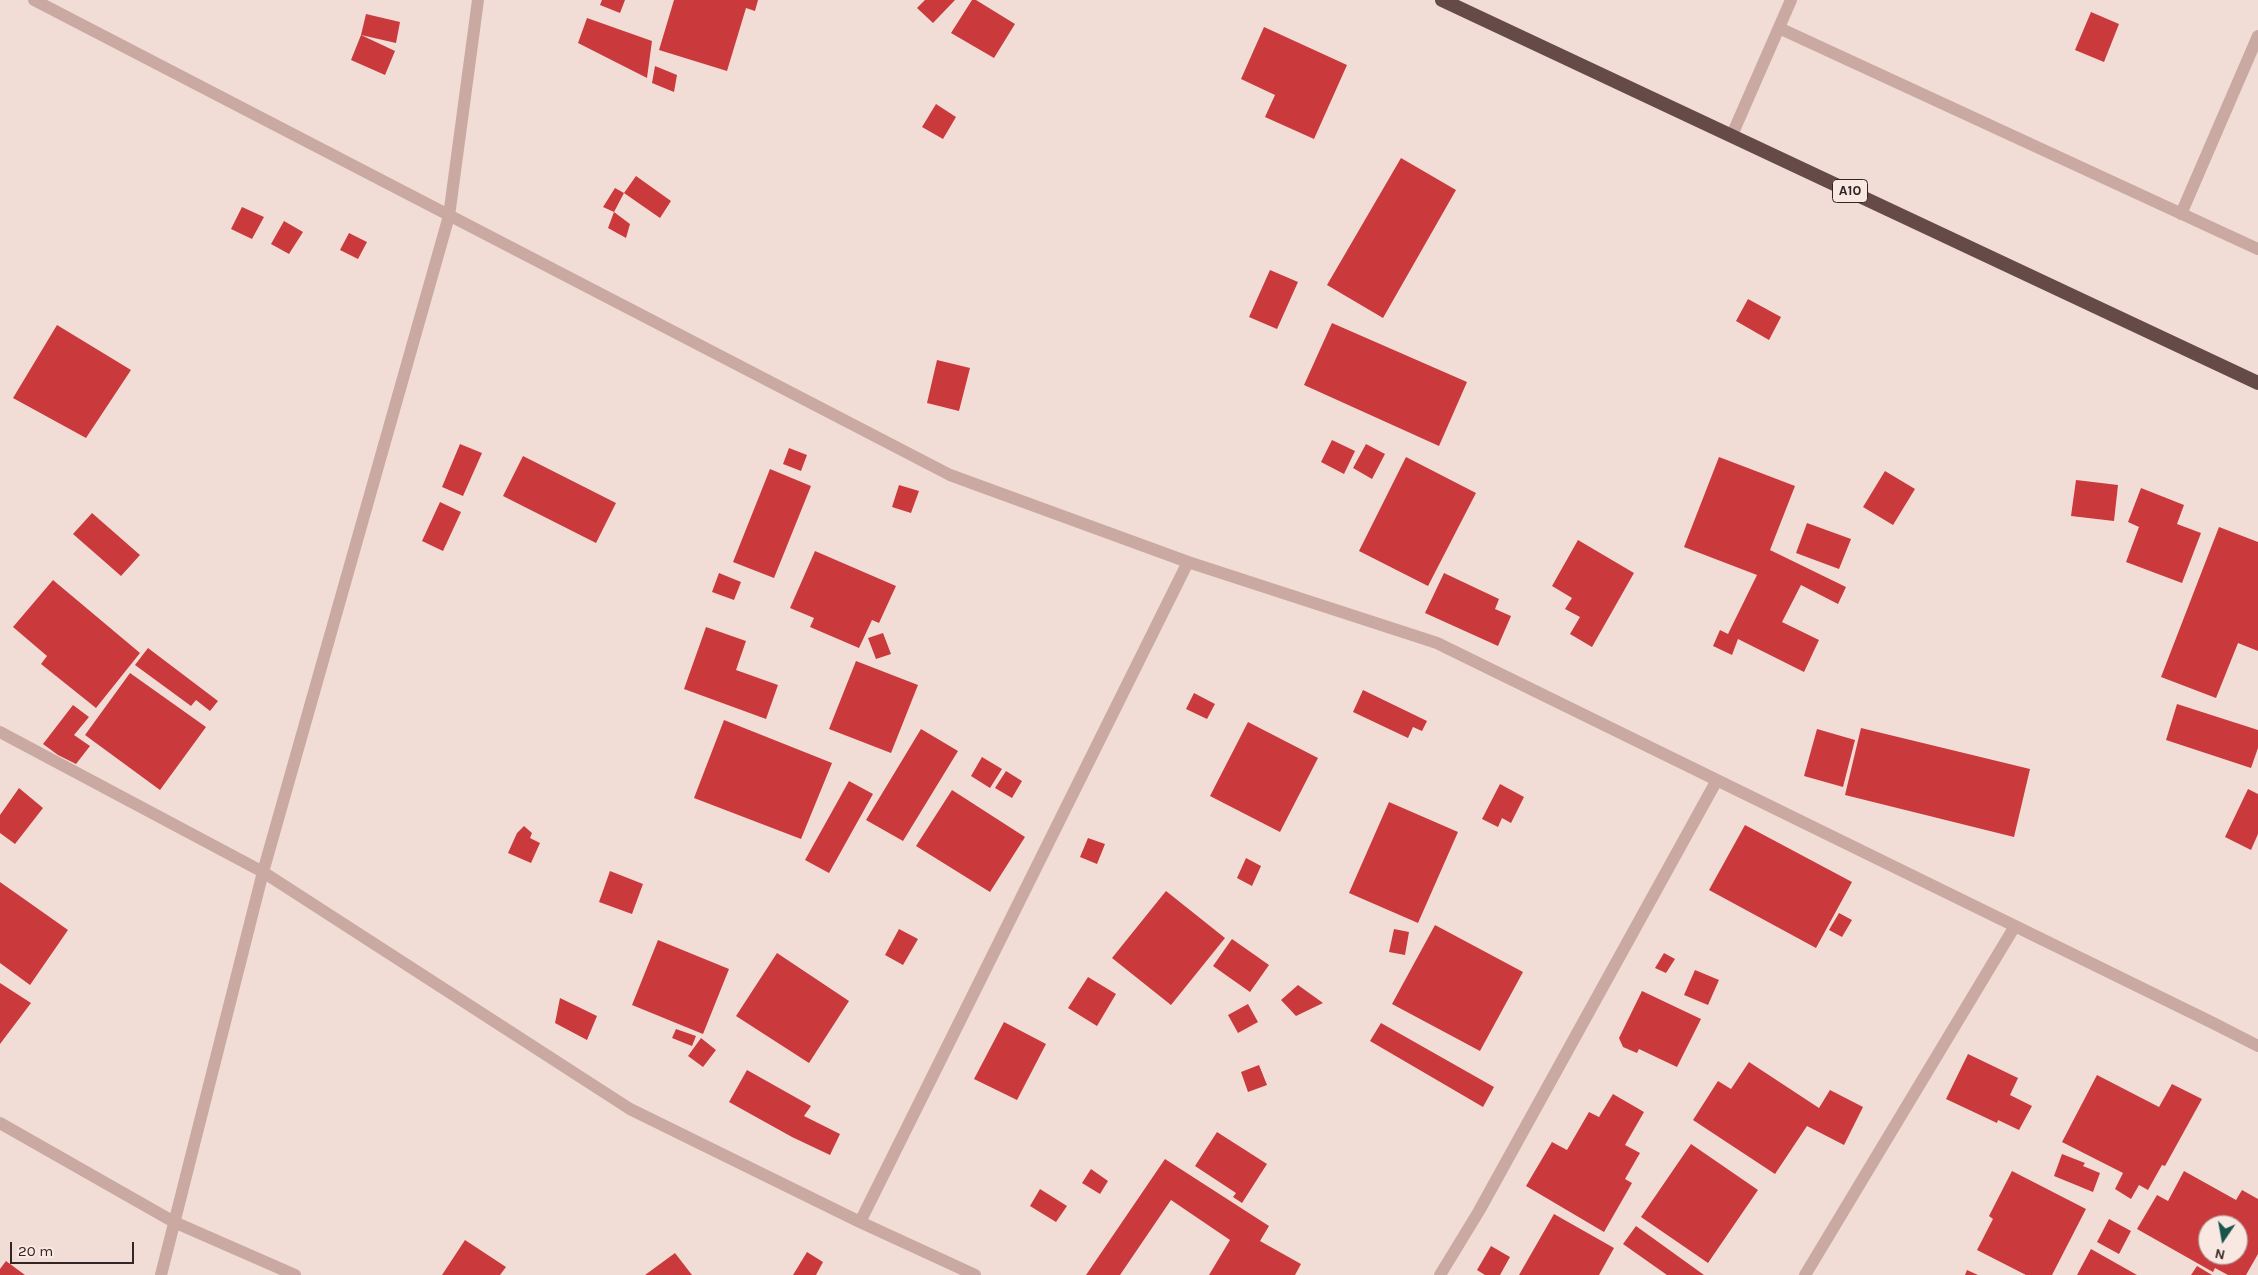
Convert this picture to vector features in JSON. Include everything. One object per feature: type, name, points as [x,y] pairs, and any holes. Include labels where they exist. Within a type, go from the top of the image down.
[{"type":"highway","name":"A10","points":[[1442,0],[2258,383]]},
{"type":"street","points":[[34,0],[950,475],[1188,562],[1437,643],[2258,1046]]},
{"type":"street","points":[[161,1275],[263,872],[449,216],[478,0]]},
{"type":"street","points":[[1732,135],[1791,0]]},
{"type":"street","points":[[1779,28],[2258,250]]},
{"type":"street","points":[[2181,214],[2258,36]]},
{"type":"street","points":[[860,1222],[1188,562]]},
{"type":"street","points":[[0,732],[263,872],[630,1108],[860,1222],[975,1275]]},
{"type":"street","points":[[1440,1275],[1479,1211],[1717,780]]},
{"type":"street","points":[[1804,1275],[2015,926]]},
{"type":"street","points":[[0,1123],[174,1222],[295,1275]]},
{"type":"building","points":[[602,0],[625,0],[620,13],[600,5]]},
{"type":"building","points":[[674,0],[758,0],[755,11],[746,8],[727,71],[659,50]]},
{"type":"building","points":[[925,0],[955,0],[933,23],[917,8]]},
{"type":"building","points":[[972,0],[976,0],[1015,24],[994,58],[951,33]]},
{"type":"building","points":[[2091,12],[2119,24],[2104,62],[2075,50]]},
{"type":"building","points":[[366,14],[400,22],[396,43],[361,35]]},
{"type":"building","points":[[587,18],[652,41],[647,78],[578,43]]},
{"type":"building","points":[[1264,27],[1347,65],[1314,139],[1265,117],[1275,95],[1241,79]]},
{"type":"building","points":[[361,35],[395,51],[385,75],[351,60]]},
{"type":"building","points":[[655,66],[677,75],[674,92],[652,83]]},
{"type":"building","points":[[936,104],[956,117],[943,139],[922,127]]},
{"type":"building","points":[[1401,158],[1456,190],[1383,318],[1327,285]]},
{"type":"building","points":[[636,176],[671,201],[660,218],[624,193]]},
{"type":"building","points":[[615,188],[624,193],[614,212],[603,207]]},
{"type":"building","points":[[242,207],[264,217],[252,239],[231,229]]},
{"type":"building","points":[[614,212],[630,224],[626,238],[608,228]]},
{"type":"building","points":[[284,221],[303,232],[289,254],[271,244]]},
{"type":"building","points":[[349,233],[367,242],[358,259],[340,250]]},
{"type":"building","points":[[1270,270],[1298,282],[1277,329],[1249,317]]},
{"type":"building","points":[[1748,299],[1781,317],[1769,340],[1736,321]]},
{"type":"building","points":[[1332,323],[1467,382],[1439,446],[1304,385]]},
{"type":"building","points":[[57,325],[131,370],[86,438],[13,398]]},
{"type":"building","points":[[937,360],[970,368],[959,411],[927,403]]},
{"type":"building","points":[[1332,440],[1355,451],[1344,474],[1321,462]]},
{"type":"building","points":[[460,444],[482,453],[463,496],[442,487]]},
{"type":"building","points":[[1366,444],[1385,454],[1372,479],[1353,468]]},
{"type":"building","points":[[789,448],[807,455],[801,471],[783,464]]},
{"type":"building","points":[[523,456],[616,503],[596,543],[503,496]]},
{"type":"building","points":[[1406,457],[1476,493],[1428,586],[1359,551]]},
{"type":"building","points":[[1719,457],[1795,486],[1770,550],[1846,587],[1838,604],[1801,585],[1782,622],[1819,640],[1804,672],[1738,639],[1732,655],[1713,646],[1720,630],[1728,634],[1757,575],[1684,547]]},
{"type":"building","points":[[770,469],[811,486],[774,578],[733,562]]},
{"type":"building","points":[[1885,471],[1915,489],[1893,525],[1863,507]]},
{"type":"building","points":[[2076,480],[2118,485],[2114,521],[2071,516]]},
{"type":"building","points":[[899,485],[919,491],[911,513],[892,507]]},
{"type":"building","points":[[2141,488],[2184,505],[2177,524],[2201,533],[2182,583],[2126,562],[2139,527],[2128,522]]},
{"type":"building","points":[[440,502],[461,512],[443,551],[422,541]]},
{"type":"building","points":[[92,513],[140,555],[121,576],[73,534]]},
{"type":"building","points":[[1807,523],[1851,539],[1839,569],[1796,553]]},
{"type":"building","points":[[2219,527],[2258,542],[2258,651],[2238,643],[2216,698],[2161,677]]},
{"type":"building","points":[[1578,540],[1634,573],[1592,647],[1570,634],[1580,617],[1565,609],[1572,598],[1552,586]]},
{"type":"building","points":[[815,551],[896,586],[879,623],[872,620],[859,648],[810,627],[814,618],[790,608]]},
{"type":"building","points":[[719,573],[741,582],[734,600],[712,592]]},
{"type":"building","points":[[1444,573],[1499,599],[1495,609],[1511,616],[1498,646],[1425,613]]},
{"type":"building","points":[[53,580],[140,653],[96,708],[41,664],[47,656],[13,627]]},
{"type":"building","points":[[706,627],[746,641],[736,670],[778,685],[766,719],[684,689]]},
{"type":"building","points":[[883,633],[891,654],[876,659],[868,638]]},
{"type":"building","points":[[148,648],[218,701],[210,711],[196,700],[191,706],[135,665]]},
{"type":"building","points":[[856,661],[918,685],[891,753],[829,729]]},
{"type":"building","points":[[130,673],[206,727],[160,790],[85,735]]},
{"type":"building","points":[[1363,690],[1427,721],[1422,731],[1413,727],[1408,738],[1353,712]]},
{"type":"building","points":[[1194,693],[1215,704],[1207,719],[1186,709]]},
{"type":"building","points":[[2177,704],[2258,730],[2258,748],[2251,768],[2166,740]]},
{"type":"building","points":[[73,705],[89,717],[74,735],[90,746],[76,764],[58,755],[43,744]]},
{"type":"building","points":[[724,720],[832,763],[801,839],[694,798]]},
{"type":"building","points":[[1248,722],[1318,758],[1280,832],[1210,796]]},
{"type":"building","points":[[1861,728],[2030,769],[2014,837],[1845,795]]},
{"type":"building","points":[[921,729],[958,751],[903,841],[866,820]]},
{"type":"building","points":[[1817,729],[1855,740],[1843,787],[1804,776]]},
{"type":"building","points":[[982,757],[1002,769],[990,788],[971,776]]},
{"type":"building","points":[[1006,771],[1022,781],[1012,798],[995,788]]},
{"type":"building","points":[[849,781],[873,794],[829,873],[805,860]]},
{"type":"building","points":[[1500,784],[1524,797],[1511,823],[1502,818],[1498,827],[1482,819]]},
{"type":"building","points":[[19,788],[43,808],[15,844],[0,833],[0,815]]},
{"type":"building","points":[[2248,789],[2258,794],[2258,834],[2251,850],[2225,837]]},
{"type":"building","points":[[952,790],[1025,837],[990,892],[916,846]]},
{"type":"building","points":[[1389,802],[1458,832],[1418,923],[1349,893]]},
{"type":"building","points":[[1745,825],[1852,882],[1816,948],[1709,890]]},
{"type":"building","points":[[524,826],[532,833],[530,838],[540,843],[531,863],[508,853],[517,833]]},
{"type":"building","points":[[1088,838],[1105,844],[1097,864],[1080,857]]},
{"type":"building","points":[[1246,858],[1261,866],[1252,886],[1237,878]]},
{"type":"building","points":[[610,871],[643,884],[632,914],[599,902]]},
{"type":"building","points":[[0,882],[68,930],[30,985],[0,963]]},
{"type":"building","points":[[1166,891],[1225,938],[1171,1005],[1112,958]]},
{"type":"building","points":[[1839,913],[1852,920],[1842,937],[1829,930]]},
{"type":"building","points":[[1435,925],[1523,972],[1480,1051],[1392,1004]]},
{"type":"building","points":[[899,929],[918,939],[903,965],[885,955]]},
{"type":"building","points":[[1394,929],[1409,932],[1405,955],[1389,952]]},
{"type":"building","points":[[1232,939],[1269,965],[1250,992],[1213,966]]},
{"type":"building","points":[[658,940],[729,969],[703,1034],[632,1005]]},
{"type":"building","points":[[777,953],[849,1001],[809,1063],[736,1016]]},
{"type":"building","points":[[1664,953],[1675,959],[1666,973],[1655,968]]},
{"type":"building","points":[[1695,970],[1719,980],[1708,1005],[1684,995]]},
{"type":"building","points":[[1088,977],[1116,994],[1097,1026],[1068,1008]]},
{"type":"building","points":[[0,983],[31,1003],[0,1044]]},
{"type":"building","points":[[1298,985],[1323,1003],[1296,1016],[1281,1000]]},
{"type":"building","points":[[1642,991],[1701,1019],[1677,1067],[1639,1049],[1637,1053],[1623,1047],[1619,1038]]},
{"type":"building","points":[[560,998],[597,1016],[587,1040],[555,1023]]},
{"type":"building","points":[[1248,1004],[1258,1022],[1238,1033],[1228,1015]]},
{"type":"building","points":[[1004,1022],[1046,1044],[1017,1100],[974,1079]]},
{"type":"building","points":[[1381,1023],[1494,1087],[1483,1107],[1370,1041]]},
{"type":"building","points":[[676,1029],[696,1036],[692,1046],[672,1038]]},
{"type":"building","points":[[701,1038],[716,1050],[703,1067],[688,1056]]},
{"type":"building","points":[[1968,1054],[2018,1078],[2010,1095],[2032,1106],[2019,1130],[1998,1120],[1997,1123],[1946,1099]]},
{"type":"building","points":[[1749,1062],[1819,1108],[1830,1090],[1863,1107],[1844,1145],[1807,1126],[1775,1174],[1693,1120],[1718,1081],[1731,1089]]},
{"type":"building","points":[[1259,1065],[1267,1085],[1248,1092],[1241,1072]]},
{"type":"building","points":[[747,1070],[811,1106],[804,1116],[840,1134],[830,1155],[792,1137],[729,1102]]},
{"type":"building","points":[[2097,1075],[2159,1107],[2172,1084],[2202,1099],[2165,1166],[2162,1165],[2148,1190],[2139,1185],[2131,1199],[2115,1189],[2123,1173],[2062,1142]]},
{"type":"building","points":[[1613,1094],[1644,1112],[1625,1145],[1640,1153],[1625,1179],[1632,1183],[1604,1232],[1526,1186],[1552,1142],[1567,1150],[1589,1112],[1599,1117]]},
{"type":"building","points":[[1217,1132],[1267,1164],[1242,1203],[1233,1197],[1236,1193],[1195,1166]]},
{"type":"building","points":[[1691,1144],[1758,1190],[1708,1263],[1641,1217]]},
{"type":"building","points":[[2062,1154],[2085,1163],[2083,1166],[2100,1173],[2093,1192],[2054,1176]]},
{"type":"building","points":[[1165,1159],[1269,1226],[1260,1241],[1301,1264],[1295,1275],[1209,1275],[1230,1240],[1171,1200],[1120,1275],[1086,1275]]},
{"type":"building","points":[[1091,1169],[1108,1181],[1100,1194],[1082,1183]]},
{"type":"building","points":[[2012,1171],[2086,1209],[2052,1275],[2026,1275],[1977,1250],[1993,1219],[1989,1216]]},
{"type":"building","points":[[2184,1171],[2236,1200],[2242,1190],[2258,1199],[2258,1254],[2246,1275],[2228,1275],[2215,1268],[2213,1272],[2201,1265],[2248,1265],[2248,1215],[2198,1215],[2198,1264],[2137,1229],[2157,1195],[2168,1201]]},
{"type":"building","points":[[1040,1189],[1067,1206],[1056,1222],[1030,1206]]},
{"type":"building","points":[[1554,1214],[1614,1248],[1599,1275],[1519,1275]]},
{"type":"building","points":[[2109,1219],[2131,1231],[2119,1254],[2097,1242]]},
{"type":"building","points":[[1636,1226],[1704,1275],[1667,1275],[1623,1244]]},
{"type":"building","points":[[465,1240],[506,1267],[500,1275],[442,1275]]},
{"type":"building","points":[[1491,1246],[1510,1257],[1500,1275],[1485,1275],[1477,1270]]},
{"type":"building","points":[[2091,1249],[2137,1275],[2077,1275]]},
{"type":"building","points":[[807,1252],[823,1262],[816,1275],[793,1275]]},
{"type":"building","points":[[675,1253],[692,1275],[645,1275]]},
{"type":"building","points":[[6,1261],[25,1275],[0,1275],[0,1269]]},
{"type":"building","points":[[2197,1266],[2212,1275],[2191,1275]]},
{"type":"building","points":[[1967,1270],[1978,1275],[1965,1275]]}]
